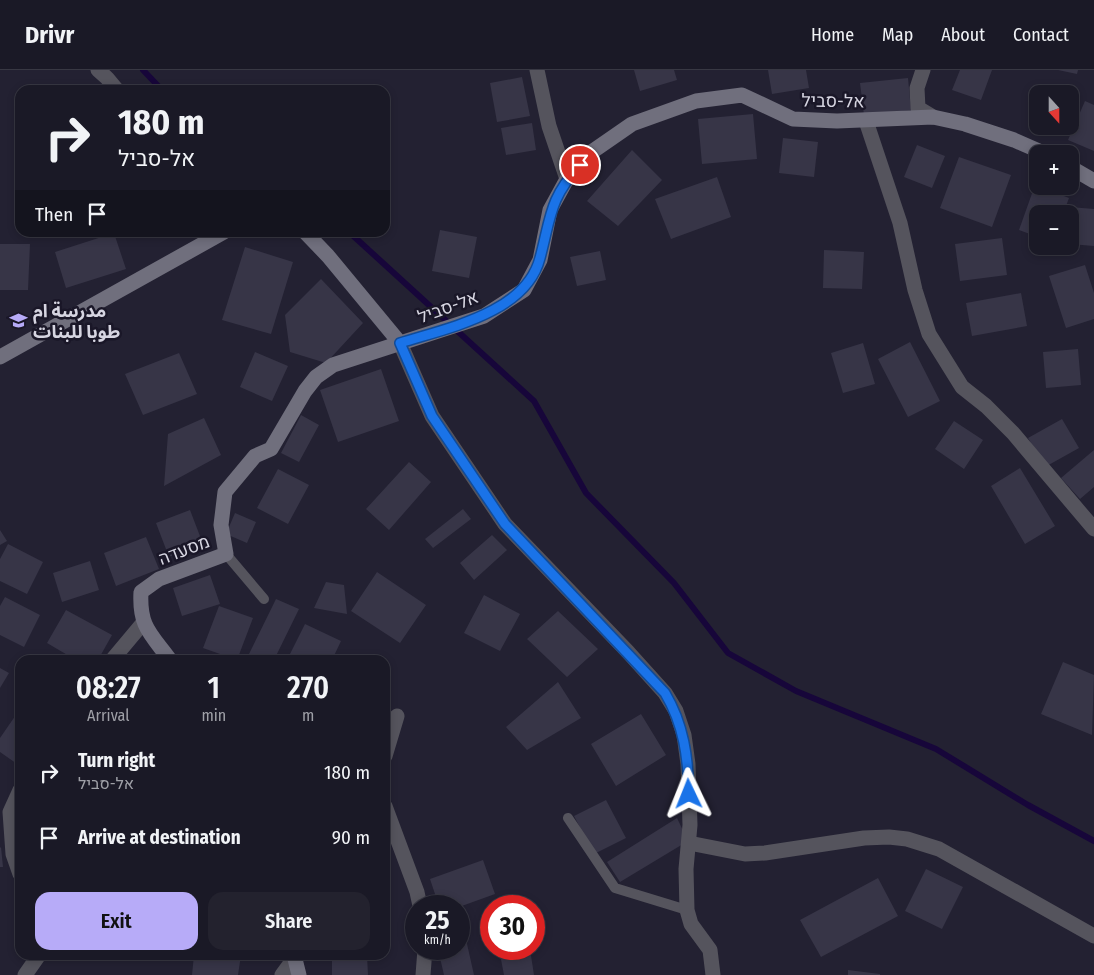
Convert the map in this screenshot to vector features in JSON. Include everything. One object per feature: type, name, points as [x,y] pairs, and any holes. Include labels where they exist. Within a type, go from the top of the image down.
[{"type":"street","points":[[98,70],[113,85]]},
{"type":"street","points":[[537,70],[549,126],[567,180]]},
{"type":"street","points":[[923,70],[917,88],[918,108],[933,117]]},
{"type":"street","name":"אל-סביל","points":[[374,351],[484,316],[524,290],[540,260],[550,210],[567,180],[593,151],[632,124],[696,101],[742,95],[793,118],[866,120],[933,117],[965,124],[1029,147]]},
{"type":"street","points":[[866,120],[900,223],[929,334],[962,386],[986,406],[1013,433],[1094,530]]},
{"type":"street","points":[[1079,172],[1094,181]]},
{"type":"street","points":[[0,357],[215,237]]},
{"type":"street","points":[[310,237],[328,256],[400,343],[432,416],[505,524],[628,652],[665,693],[676,711],[684,735],[688,764],[689,843],[686,869],[687,910],[691,924],[710,950],[714,975]]},
{"type":"street","name":"מסעדה","points":[[143,622],[140,612],[141,592],[160,579],[226,554],[221,525],[226,492],[255,456],[271,449],[305,391],[316,377],[333,365],[374,351]]},
{"type":"street","points":[[116,655],[143,622],[166,655]]},
{"type":"street","points":[[390,739],[397,716]]},
{"type":"street","points":[[15,801],[10,812],[15,860]]},
{"type":"street","points":[[390,819],[418,895]]},
{"type":"street","points":[[689,843],[745,854],[765,853],[864,838],[889,837],[917,841],[939,849],[1094,936]]},
{"type":"street","points":[[25,975],[36,960]]},
{"type":"street","points":[[282,975],[292,960]]},
{"type":"street","points":[[294,960],[299,975]]},
{"type":"street","points":[[423,975],[424,960]]},
{"type":"lane","points":[[226,554],[264,599]]},
{"type":"lane","points":[[568,818],[615,888],[687,910]]},
{"type":"building","points":[[634,70],[674,70],[677,80],[640,91]]},
{"type":"building","points":[[768,70],[806,70],[809,88],[772,94]]},
{"type":"building","points":[[960,70],[992,70],[981,100],[952,90]]},
{"type":"building","points":[[1058,70],[1078,70],[1077,74]]},
{"type":"building","points":[[522,77],[530,116],[497,122],[490,83]]},
{"type":"building","points":[[908,78],[911,110],[864,115],[860,83]]},
{"type":"building","points":[[1085,101],[1094,105],[1094,151],[1068,140],[1070,135],[1079,135],[1079,115]]},
{"type":"building","points":[[753,114],[757,159],[702,164],[698,119]]},
{"type":"building","points":[[532,123],[536,150],[506,155],[501,128]]},
{"type":"building","points":[[783,138],[818,142],[814,177],[779,173]]},
{"type":"building","points":[[917,145],[945,156],[932,188],[904,177]]},
{"type":"building","points":[[632,150],[662,180],[618,226],[587,201]]},
{"type":"building","points":[[959,157],[1011,175],[992,227],[940,208]]},
{"type":"building","points":[[717,177],[731,217],[671,239],[655,199]]},
{"type":"building","points":[[1031,195],[1061,195],[1069,198],[1066,205],[1029,205],[1029,234],[1019,230]]},
{"type":"building","points":[[1079,208],[1094,209],[1094,246],[1079,245]]},
{"type":"building","points":[[440,230],[477,237],[469,278],[432,271]]},
{"type":"building","points":[[102,237],[115,237],[126,269],[66,288],[55,252]]},
{"type":"building","points":[[1002,238],[1007,275],[960,281],[955,244]]},
{"type":"building","points":[[0,244],[30,244],[28,290],[0,290]]},
{"type":"building","points":[[245,247],[293,262],[271,334],[222,320]]},
{"type":"building","points":[[824,250],[864,252],[862,289],[823,288]]},
{"type":"building","points":[[600,251],[606,280],[577,286],[570,257]]},
{"type":"building","points":[[1085,265],[1094,293],[1094,319],[1066,328],[1049,276]]},
{"type":"building","points":[[321,279],[363,323],[326,363],[290,352],[285,315]]},
{"type":"building","points":[[1021,293],[1027,326],[972,336],[966,303]]},
{"type":"building","points":[[910,342],[940,401],[908,417],[878,359]]},
{"type":"building","points":[[863,343],[875,384],[843,393],[831,353]]},
{"type":"building","points":[[1078,349],[1081,385],[1046,388],[1043,352]]},
{"type":"building","points":[[255,352],[288,366],[272,401],[240,387]]},
{"type":"building","points":[[179,353],[197,394],[143,415],[125,374]]},
{"type":"building","points":[[381,369],[399,421],[338,442],[320,390]]},
{"type":"building","points":[[301,415],[319,425],[299,462],[281,453]]},
{"type":"building","points":[[204,418],[221,455],[164,486],[168,434]]},
{"type":"building","points":[[1062,419],[1079,448],[1045,467],[1028,438]]},
{"type":"building","points":[[954,421],[983,440],[964,469],[935,449]]},
{"type":"building","points":[[1094,450],[1094,487],[1080,499],[1061,478]]},
{"type":"building","points":[[409,462],[431,482],[389,530],[366,509]]},
{"type":"building","points":[[1020,468],[1055,526],[1025,544],[991,486]]},
{"type":"building","points":[[278,469],[309,485],[288,524],[257,508]]},
{"type":"building","points":[[463,509],[471,519],[433,548],[425,539]]},
{"type":"building","points":[[190,510],[203,544],[169,557],[156,523]]},
{"type":"building","points":[[235,513],[256,522],[247,543],[226,534]]},
{"type":"building","points":[[0,530],[7,541],[0,545]]},
{"type":"building","points":[[492,535],[507,550],[474,580],[460,563]]},
{"type":"building","points":[[146,537],[159,569],[116,586],[104,553]]},
{"type":"building","points":[[8,544],[43,562],[27,594],[0,581],[0,559]]},
{"type":"building","points":[[90,561],[99,590],[62,602],[53,573]]},
{"type":"building","points":[[377,572],[426,605],[400,643],[351,611]]},
{"type":"building","points":[[210,575],[220,604],[182,616],[173,588]]},
{"type":"building","points":[[326,582],[344,585],[347,614],[314,608]]},
{"type":"building","points":[[484,595],[520,614],[500,651],[464,633]]},
{"type":"building","points":[[5,597],[40,615],[24,647],[0,635],[0,606]]},
{"type":"building","points":[[276,599],[299,609],[276,655],[249,654]]},
{"type":"building","points":[[219,606],[253,618],[239,655],[223,655],[203,648]]},
{"type":"building","points":[[66,610],[112,635],[101,655],[67,655],[47,643]]},
{"type":"building","points":[[558,611],[598,649],[567,677],[527,639]]},
{"type":"building","points":[[305,624],[341,641],[334,655],[290,655]]},
{"type":"building","points":[[1063,662],[1094,675],[1092,735],[1041,714]]},
{"type":"building","points":[[0,668],[9,673],[0,688]]},
{"type":"building","points":[[558,682],[581,718],[527,750],[506,727]]},
{"type":"building","points":[[641,714],[666,755],[616,786],[591,744]]},
{"type":"building","points":[[15,716],[15,762],[0,752],[0,738]]},
{"type":"building","points":[[606,800],[626,838],[594,854],[574,816]]},
{"type":"building","points":[[677,818],[688,841],[620,882],[607,862]]},
{"type":"building","points":[[1,847],[3,867],[0,867]]},
{"type":"building","points":[[483,860],[495,894],[480,895],[480,899],[470,903],[470,895],[435,895],[430,879]]},
{"type":"building","points":[[926,869],[963,887],[942,929],[905,911]]},
{"type":"building","points":[[878,878],[898,916],[821,957],[800,920]]},
{"type":"building","points":[[470,957],[474,975],[444,975],[441,960],[470,960]]},
{"type":"building","points":[[194,960],[240,960],[238,975],[192,975]]},
{"type":"building","points":[[332,960],[367,960],[368,975],[332,975]]},
{"type":"building","points":[[501,960],[532,960],[534,975],[504,975]]},
{"type":"building","points":[[848,970],[880,974],[880,975],[848,975]]},
{"type":"waterway","points":[[143,70],[157,85]]},
{"type":"waterway","points":[[354,237],[534,401],[586,493],[674,583],[728,653],[796,691],[936,749],[1028,805],[1094,841]]},
{"type":"place","name":"مدرسة ام طوبا للبنات","points":[[19,321]]},
{"type":"route","points":[[580,165],[567,180],[550,210],[540,260],[524,290],[484,316],[400,343],[442,435],[505,524],[665,693],[676,711],[684,735],[688,764],[689,794]]}]
